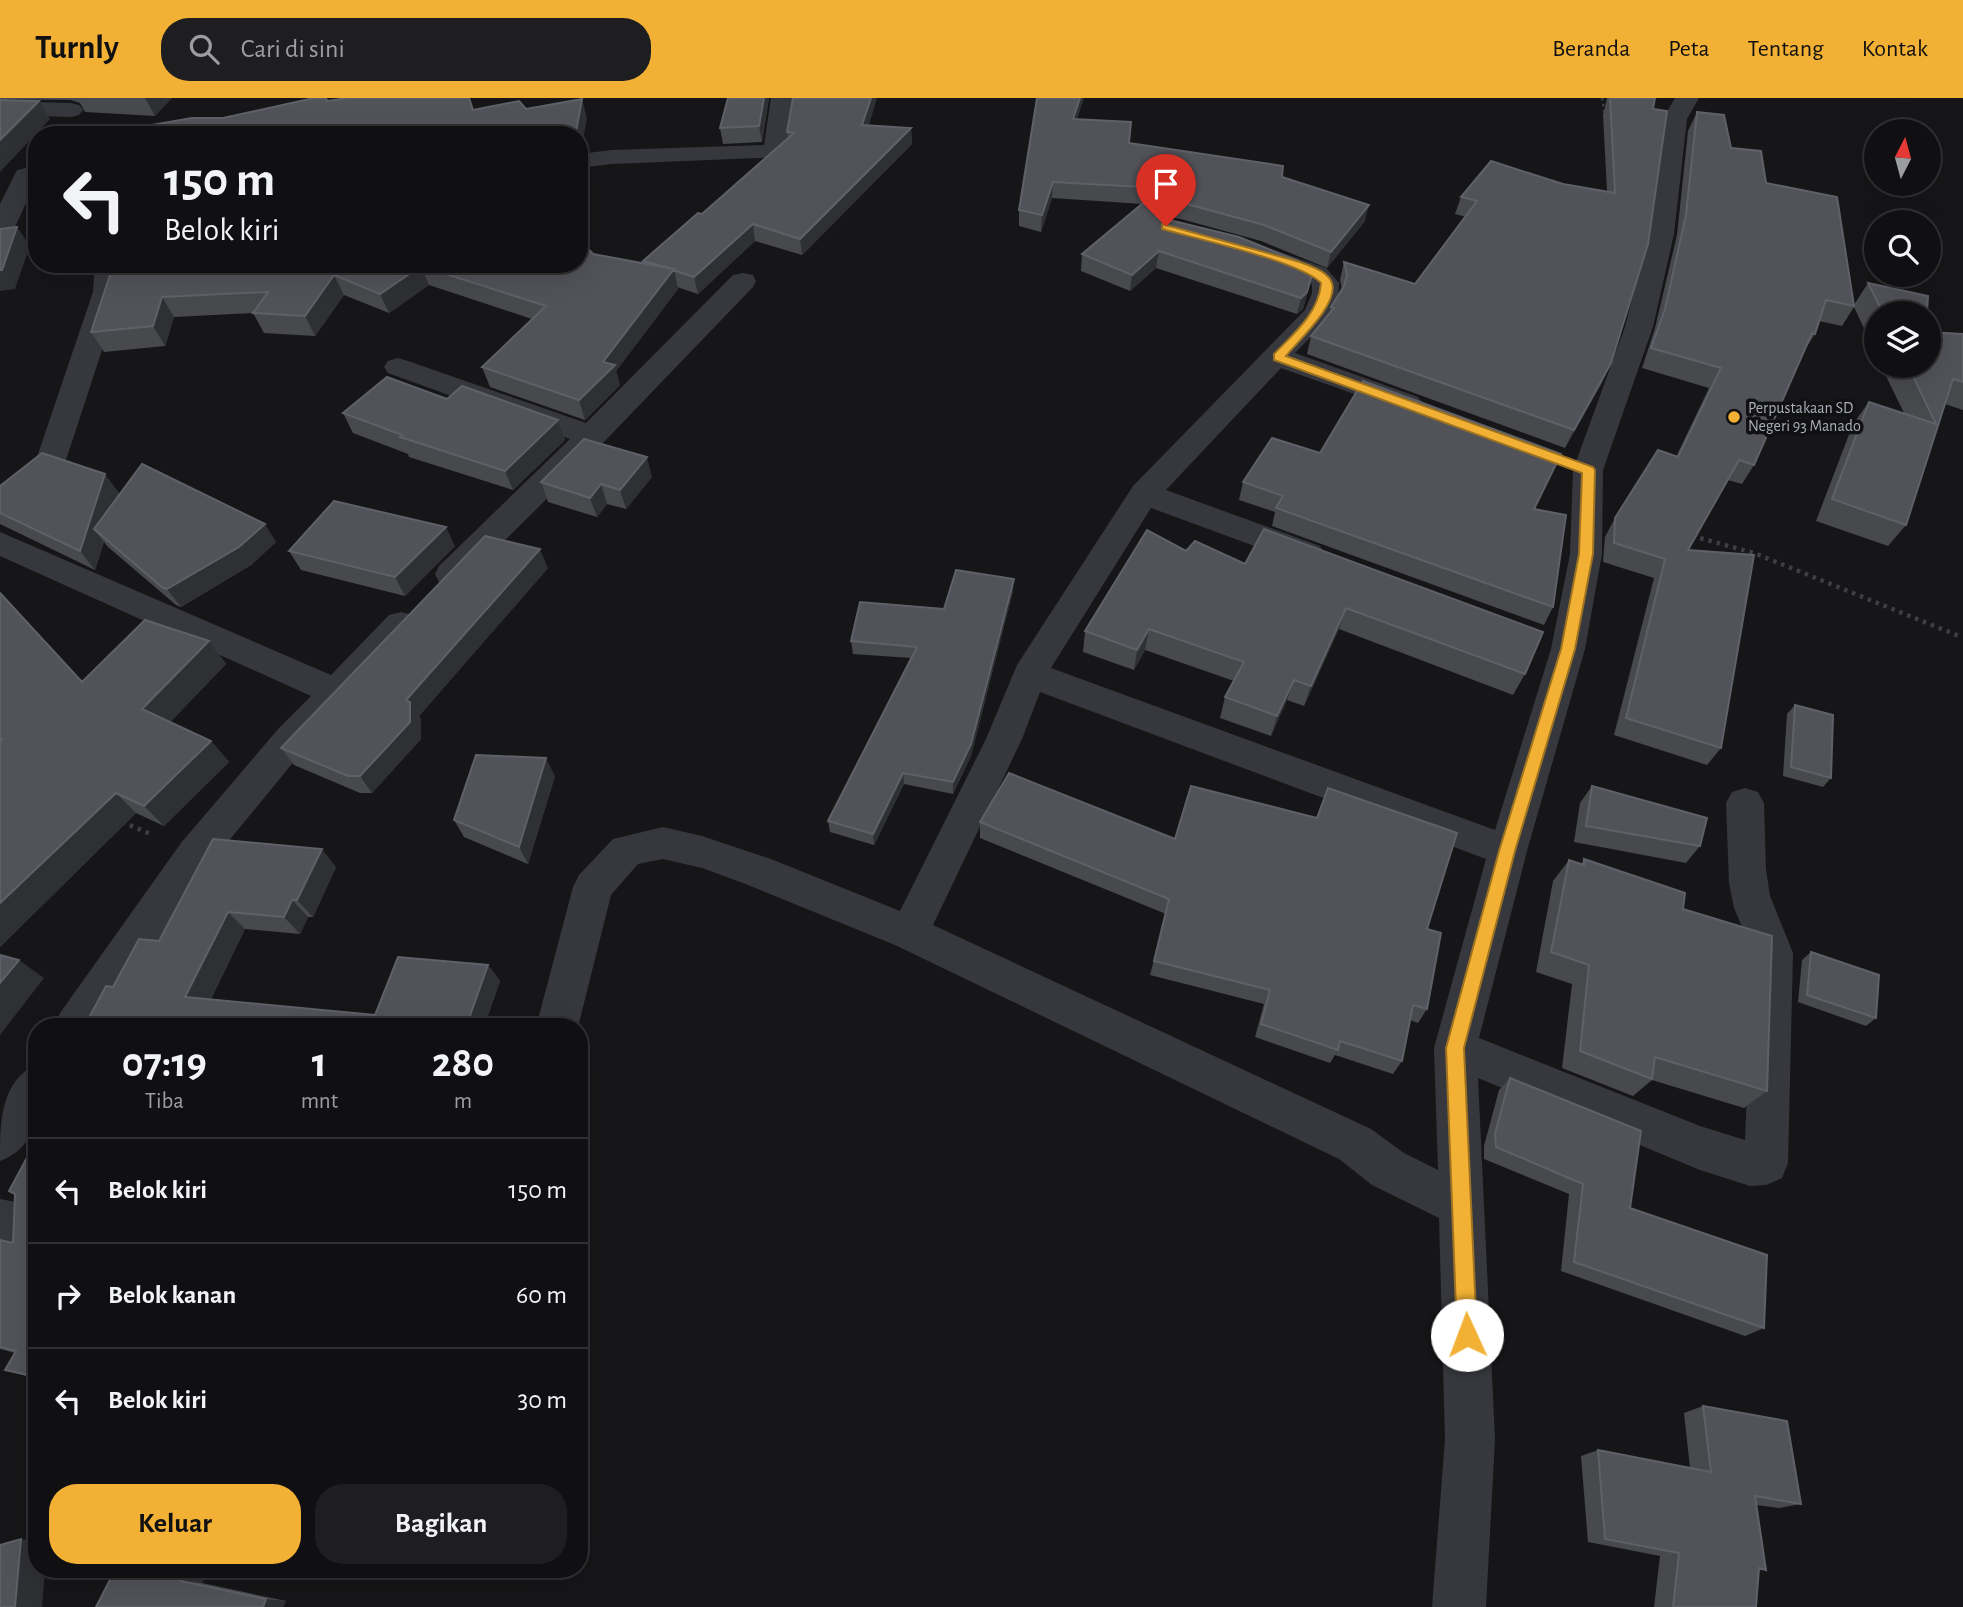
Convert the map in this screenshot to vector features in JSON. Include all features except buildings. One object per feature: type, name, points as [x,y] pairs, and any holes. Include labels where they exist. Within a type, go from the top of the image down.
[{"type":"street","points":[[588,160],[772,152],[776,145],[783,98]]},
{"type":"street","points":[[1459,1607],[1470,1438],[1455,1048],[1507,851],[1555,644],[1586,554],[1575,466],[1639,327],[1661,234],[1675,118],[1686,98]]},
{"type":"street","points":[[0,108],[71,104]]},
{"type":"street","points":[[60,126],[71,104]]},
{"type":"street","points":[[9,226],[28,182]]},
{"type":"street","points":[[909,933],[1004,739],[1029,674],[1144,494],[1318,313],[1326,293],[1326,283],[1317,274],[1296,264],[1244,249]]},
{"type":"street","points":[[52,457],[107,292],[108,273]]},
{"type":"street","points":[[81,1018],[195,854],[334,691],[592,436],[743,281]]},
{"type":"street","points":[[1278,357],[1433,414]]},
{"type":"street","points":[[398,367],[592,436]]},
{"type":"street","points":[[1144,494],[1337,564]]},
{"type":"street","points":[[0,543],[334,691]]},
{"type":"street","points":[[1029,674],[1507,851]]},
{"type":"street","points":[[1455,1048],[1700,1148],[1751,1164],[1766,1163],[1773,953],[1770,937],[1754,908],[1749,888],[1745,803]]},
{"type":"street","points":[[559,1018],[593,887],[627,850],[663,843],[702,852],[757,871],[909,933],[1355,1144],[1388,1169],[1462,1205]]},
{"type":"street","points":[[0,1140],[28,1098]]},
{"type":"street","points":[[0,1222],[28,1227]]},
{"type":"path","points":[[1602,98],[1605,123]]},
{"type":"path","points":[[1690,535],[1754,553],[1959,636]]},
{"type":"path","points":[[110,816],[195,854]]},
{"type":"place","name":"Perpustakaan SD Negeri 93 Manado","points":[[1734,417]]},
{"type":"route","points":[[1166,226],[1296,264],[1317,274],[1326,283],[1326,293],[1318,313],[1278,357],[1588,470],[1586,554],[1568,649],[1507,851],[1455,1048],[1467,1335]]}]
